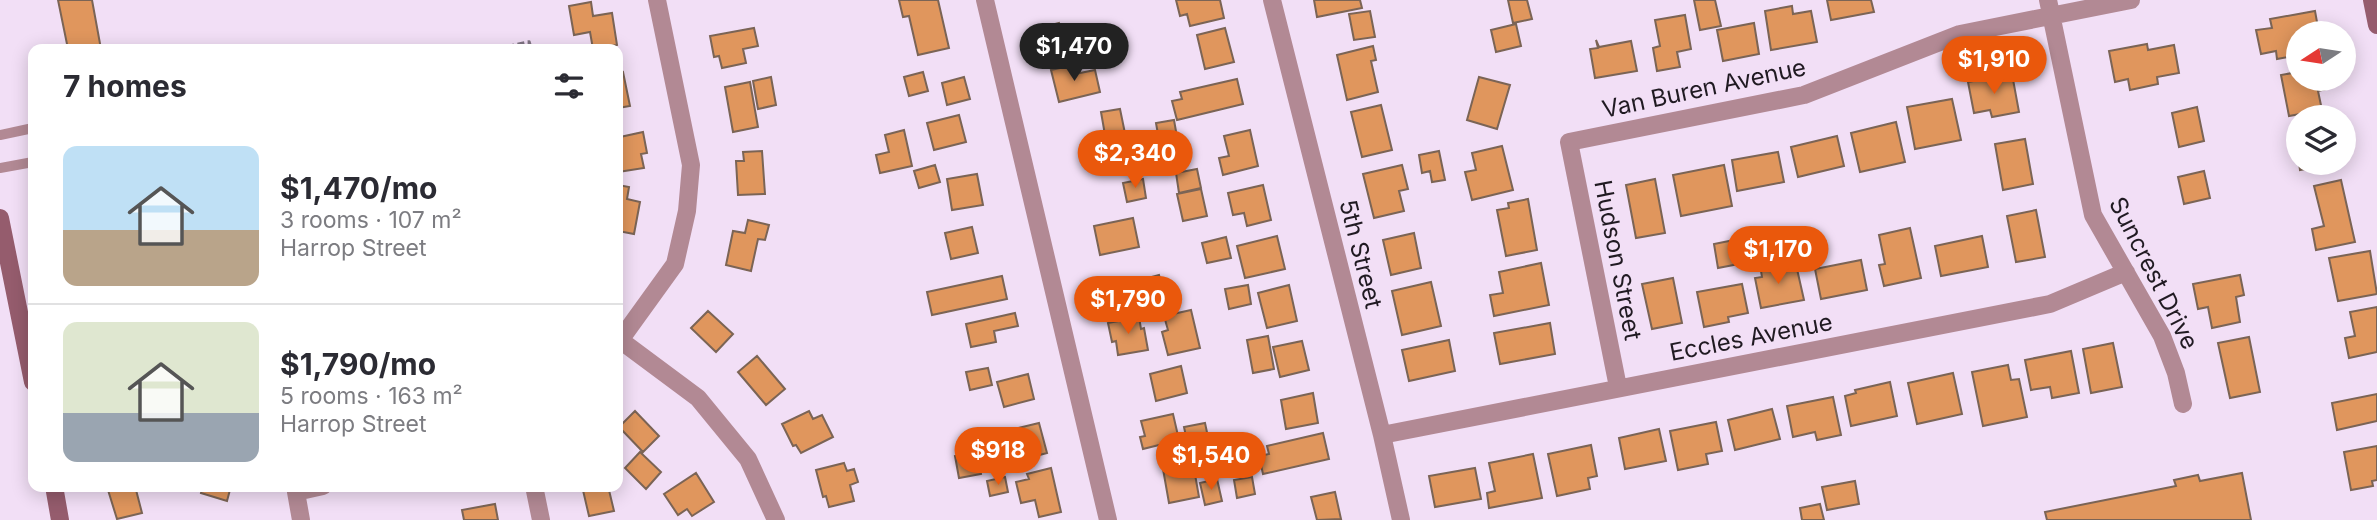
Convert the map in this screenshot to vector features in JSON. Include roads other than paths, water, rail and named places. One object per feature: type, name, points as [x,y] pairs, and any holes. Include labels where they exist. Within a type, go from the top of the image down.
[{"type":"main road","points":[[2372,0],[2377,25]]},
{"type":"main road","points":[[0,218],[28,358]]},
{"type":"main road","points":[[55,492],[60,520]]},
{"type":"street","points":[[623,336],[675,264],[687,211],[691,164],[657,0]]},
{"type":"street","points":[[985,0],[1108,520]]},
{"type":"street","name":"5th Street","points":[[1272,0],[1401,520]]},
{"type":"street","name":"Van Buren Avenue","points":[[1569,142],[1804,95],[1960,34],[2049,8],[2131,0]]},
{"type":"street","name":"Suncrest Drive","points":[[2049,8],[2092,215],[2162,336],[2176,373],[2183,404]]},
{"type":"street","name":"Hudson Street","points":[[1569,142],[1618,387]]},
{"type":"street","name":"Eccles Avenue","points":[[1382,435],[2049,304],[2126,272]]},
{"type":"street","points":[[623,344],[698,398],[748,459],[776,520]]},
{"type":"street","points":[[296,492],[301,520]]},
{"type":"street","points":[[535,492],[541,520]]},
{"type":"lane","points":[[0,135],[28,129]]},
{"type":"lane","points":[[0,168],[28,163]]}]
